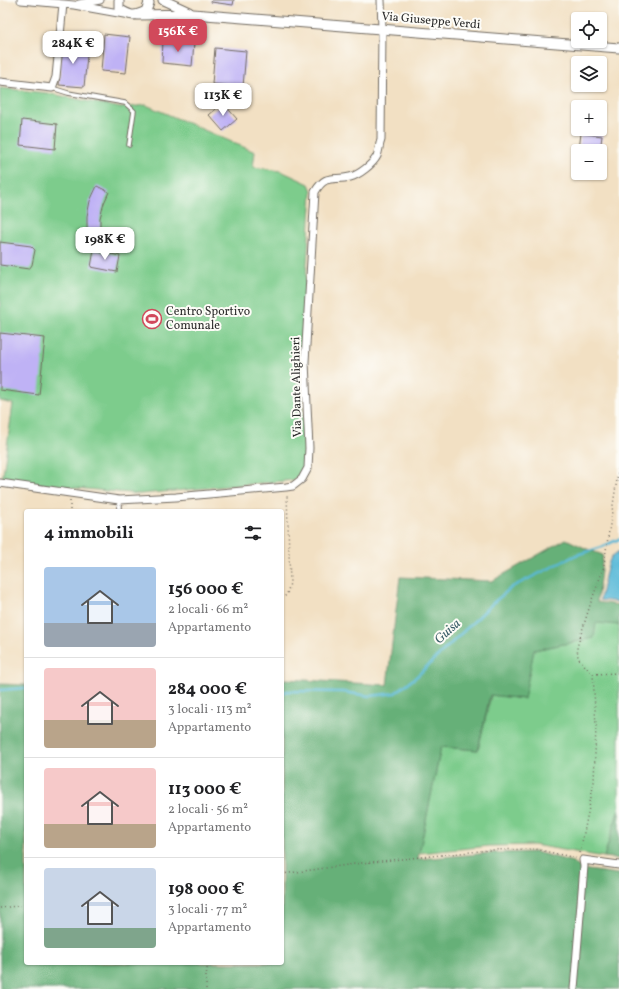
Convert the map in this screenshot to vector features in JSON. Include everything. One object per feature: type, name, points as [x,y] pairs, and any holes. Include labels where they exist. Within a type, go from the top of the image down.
[{"type":"street","points":[[21,0],[74,5],[128,14]]},
{"type":"street","points":[[74,5],[100,0]]},
{"type":"street","points":[[119,0],[119,9],[128,14]]},
{"type":"street","points":[[138,15],[146,11],[149,3],[148,0]]},
{"type":"street","name":"Via Giuseppe Verdi","points":[[162,0],[192,14]]},
{"type":"street","name":"Via Dante Alighieri","points":[[0,483],[119,500],[176,497],[286,487],[293,486],[302,479],[308,468],[309,448],[305,362],[315,192],[320,183],[333,178],[350,177],[364,171],[377,156],[381,140],[381,0]]},
{"type":"street","points":[[0,82],[52,88],[56,77],[63,4]]},
{"type":"street","name":"Via Giuseppe Verdi","points":[[128,14],[192,14],[619,48]]},
{"type":"street","points":[[574,989],[584,866],[583,860],[619,865]]},
{"type":"lane","points":[[52,88],[68,94],[125,103],[134,111],[129,145]]},
{"type":"lane","points":[[119,500],[119,509]]},
{"type":"path","points":[[619,466],[604,570],[591,602],[577,648],[578,658],[593,674],[619,673]]},
{"type":"path","points":[[284,597],[287,594],[290,583],[286,487]]},
{"type":"path","points":[[70,493],[70,509]]},
{"type":"path","points":[[583,860],[580,853],[594,782],[596,726],[593,674]]},
{"type":"path","points":[[284,874],[362,863],[490,850],[535,849],[583,860]]},
{"type":"path","points":[[0,908],[24,905]]},
{"type":"path","points":[[206,989],[208,965]]},
{"type":"green space","name":"Centro Sportivo Comunale","points":[[0,88],[47,93],[121,108],[146,105],[255,152],[253,167],[281,171],[309,184],[312,191],[300,364],[305,447],[304,465],[298,477],[293,480],[284,481],[140,494],[2,481],[13,404],[0,401]]},
{"type":"green space","points":[[566,539],[603,555],[597,602],[619,605],[619,625],[596,623],[594,638],[534,650],[524,699],[490,695],[478,750],[441,747],[418,859],[491,853],[536,852],[573,862],[579,867],[588,870],[619,874],[619,989],[0,989],[0,684],[24,685],[24,965],[284,965],[284,680],[387,685],[400,577],[492,581]]},
{"type":"green space","points":[[595,622],[619,625],[619,809],[604,857],[534,845],[489,846],[419,853],[441,747],[478,750],[491,695],[523,699],[534,650],[593,638]]},
{"type":"green space","points":[[619,809],[619,859],[604,857]]},
{"type":"water","points":[[619,551],[619,602],[600,600],[607,567],[611,557]]},
{"type":"building","points":[[212,0],[234,0],[233,5],[211,2]]},
{"type":"building","points":[[104,34],[130,37],[126,73],[101,71]]},
{"type":"building","points":[[163,40],[194,43],[192,66],[162,63]]},
{"type":"building","points":[[62,43],[88,45],[84,87],[59,85]]},
{"type":"building","points":[[215,48],[246,51],[243,87],[212,84]]},
{"type":"building","points":[[223,103],[237,119],[223,131],[209,115]]},
{"type":"building","points":[[22,120],[57,124],[55,149],[20,145]]},
{"type":"building","points":[[581,136],[602,136],[601,144],[580,144]]},
{"type":"building","points":[[97,186],[109,192],[100,218],[100,231],[103,241],[90,245],[87,229],[87,216],[90,201]]},
{"type":"building","points":[[0,242],[31,246],[35,250],[32,265],[29,269],[0,265]]},
{"type":"building","points":[[94,250],[120,256],[117,272],[91,267]]},
{"type":"building","points":[[0,333],[45,338],[39,395],[0,390]]},
{"type":"waterway","name":"Guisa","points":[[284,692],[343,692],[370,696],[395,693],[416,677],[493,603],[512,587],[576,555],[602,547],[619,539]]},
{"type":"waterway","name":"Guisa","points":[[0,690],[24,688]]},
{"type":"place","name":"Centro Sportivo Comunale","points":[[152,319]]}]
